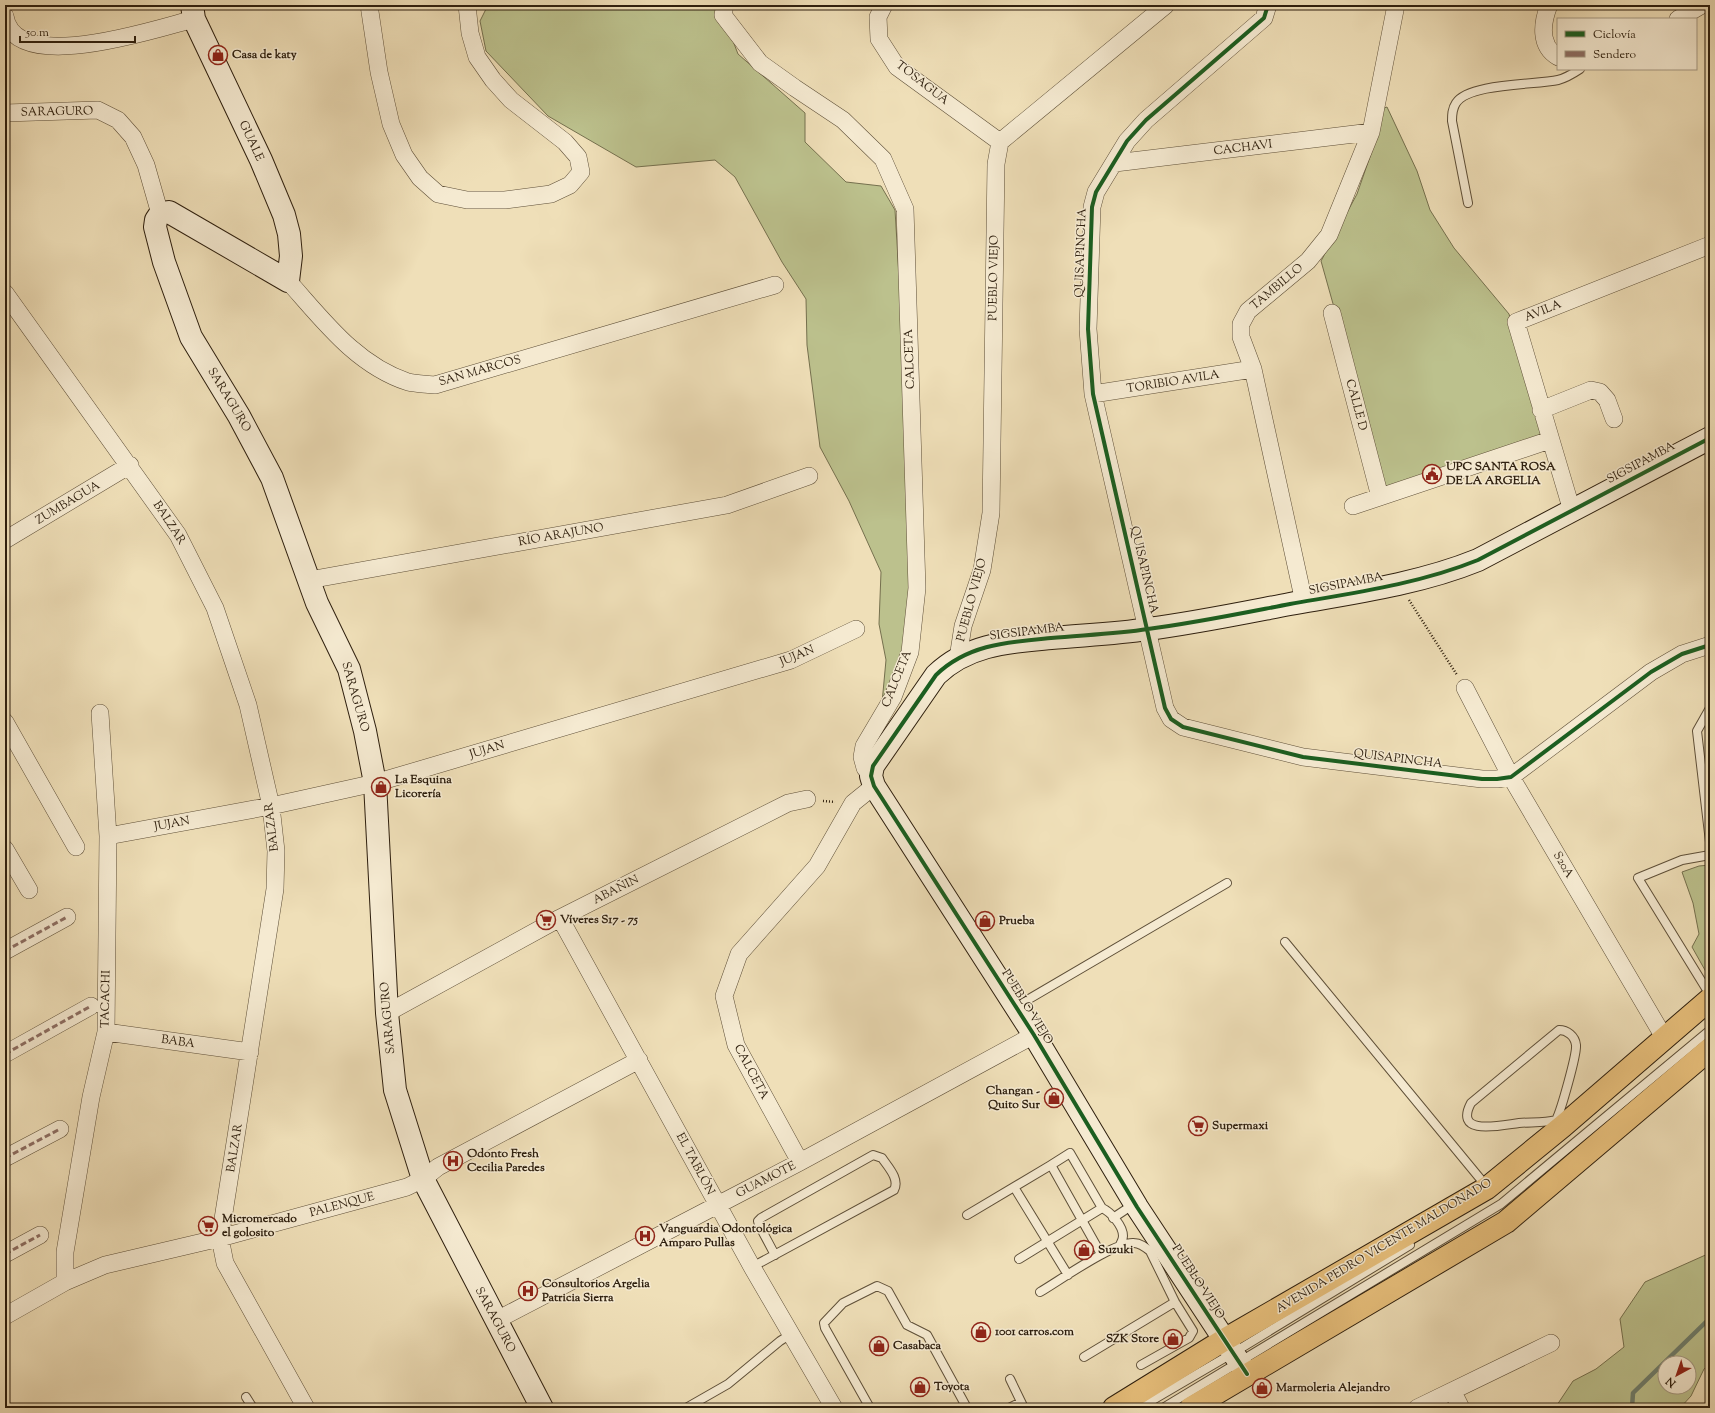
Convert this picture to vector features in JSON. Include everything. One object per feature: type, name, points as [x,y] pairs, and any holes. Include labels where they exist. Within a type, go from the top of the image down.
[{"type":"main road","name":"AVENIDA PEDRO VICENTE MALDONADO","points":[[1191,1408],[1236,1357],[1494,1188],[1560,1123],[1665,1039],[1710,997]]},
{"type":"main road","name":"AVENIDA PEDRO VICENTE MALDONADO","points":[[1114,1408],[1236,1357],[1506,1222],[1710,1049]]},
{"type":"street","points":[[369,5],[379,72],[391,124],[404,155],[420,178],[438,194],[467,200],[505,200],[552,194],[570,185],[580,172],[578,157],[565,142],[511,100],[493,80],[477,57],[470,33],[467,5]]},
{"type":"street","name":"CALCETA","points":[[725,5],[723,14],[760,63],[843,120],[883,159],[905,209],[917,588],[910,652],[893,697],[864,746],[862,758],[865,768],[873,781],[852,804],[817,866],[739,954],[724,996],[736,1045],[800,1162]]},
{"type":"street","name":"TOSAGUA","points":[[884,5],[878,17],[879,39],[897,67],[1000,142]]},
{"type":"street","points":[[1000,142],[1166,5]]},
{"type":"street","name":"QUISAPINCHA","points":[[1268,5],[1264,18],[1146,120],[1127,141],[1096,192],[1092,207],[1088,329],[1093,394],[1165,708],[1171,719],[1183,727],[1302,758],[1482,779],[1511,777]]},
{"type":"street","name":"TAMBILLO","points":[[1304,602],[1253,369],[1241,337],[1241,324],[1248,311],[1308,261],[1329,235],[1371,132],[1396,5]]},
{"type":"street","points":[[1549,5],[1544,18],[1543,40],[1552,54],[1557,56]]},
{"type":"street","points":[[1680,18],[1702,5]]},
{"type":"street","points":[[5,16],[6,22],[13,35],[25,42],[46,46],[74,47],[102,42],[193,12]]},
{"type":"street","name":"GUALE","points":[[193,12],[261,160],[284,215],[289,234],[291,256],[288,281]]},
{"type":"street","name":"SARAGURO","points":[[5,113],[98,110],[118,120],[133,137],[146,165],[160,214],[156,220],[155,227],[164,262],[191,337],[240,416],[272,478],[317,603],[349,669],[365,731],[375,783],[387,1013],[395,1090],[422,1179],[495,1321],[542,1408]]},
{"type":"street","name":"CACHAVI","points":[[1115,163],[1371,132]]},
{"type":"street","name":"PUEBLO VIEJO","points":[[1000,142],[996,164],[991,513],[982,570],[963,626],[958,658],[936,675],[873,766],[873,781],[1034,1035],[1136,1205],[1236,1357]]},
{"type":"street","name":"SAN MARCOS","points":[[160,214],[169,212],[288,281],[334,332],[360,357],[387,373],[409,382],[435,385],[775,285]]},
{"type":"street","name":"AVILA","points":[[1572,511],[1516,322],[1710,245]]},
{"type":"street","name":"BALZAR","points":[[5,293],[178,535],[215,608],[248,705],[271,806],[276,851],[276,889],[220,1238],[225,1264],[306,1408]]},
{"type":"street","name":"CALLE D","points":[[1332,313],[1380,497]]},
{"type":"street","name":"TORIBIO AVILA","points":[[1093,394],[1253,369]]},
{"type":"street","points":[[1541,410],[1591,390],[1600,392],[1607,400],[1614,419]]},
{"type":"street","name":"SIGSIPAMBA","points":[[958,658],[987,646],[1007,642],[1148,630],[1399,584],[1457,569],[1478,560],[1710,438]]},
{"type":"street","points":[[1353,506],[1550,440]]},
{"type":"street","name":"ZUMBAGUA","points":[[5,540],[130,466]]},
{"type":"street","name":"RÍO ARAJUNO","points":[[309,580],[727,505],[809,476]]},
{"type":"street","name":"JUJAN","points":[[108,836],[271,806],[375,783],[791,660],[856,629]]},
{"type":"street","points":[[1511,777],[1651,672],[1682,654],[1710,645]]},
{"type":"street","name":"S20A","points":[[1465,688],[1511,777],[1665,1039]]},
{"type":"street","name":"TACACHI","points":[[65,1282],[65,1252],[90,1097],[106,1032],[108,836],[100,712]]},
{"type":"street","points":[[5,722],[76,847]]},
{"type":"street","name":"ABAÑIN","points":[[387,1013],[560,918],[788,804],[807,799]]},
{"type":"street","points":[[5,849],[29,890]]},
{"type":"street","points":[[5,951],[67,917]]},
{"type":"street","name":"EL TABLÓN","points":[[560,918],[717,1205],[834,1408]]},
{"type":"street","points":[[5,1054],[91,1006]]},
{"type":"street","name":"BABA","points":[[106,1032],[250,1052]]},
{"type":"street","name":"GUAMOTE","points":[[495,1321],[800,1162],[1034,1035]]},
{"type":"street","name":"PALENQUE","points":[[5,1316],[65,1282],[105,1265],[220,1238],[407,1187],[422,1179],[438,1167],[639,1060]]},
{"type":"street","points":[[5,1158],[60,1129]]},
{"type":"street","points":[[5,1254],[40,1235]]},
{"type":"street","points":[[1417,1408],[1453,1392],[1551,1343]]},
{"type":"street","points":[[1453,1392],[1461,1408]]},
{"type":"lane","points":[[1468,203],[1452,121],[1456,103],[1464,96],[1496,87],[1559,80],[1578,70]]},
{"type":"lane","points":[[1710,708],[1697,731],[1710,842]]},
{"type":"lane","points":[[1710,855],[1682,860],[1638,878],[1710,997]]},
{"type":"lane","points":[[1016,1007],[1227,883]]},
{"type":"lane","points":[[1286,942],[1494,1188],[1471,1207]]},
{"type":"lane","points":[[1647,1065],[1710,1008]]},
{"type":"lane","points":[[1559,1030],[1564,1030],[1573,1038],[1576,1044],[1575,1057],[1560,1123],[1494,1128],[1480,1127],[1471,1123],[1467,1118],[1466,1112],[1471,1103],[1554,1033],[1559,1030]]},
{"type":"lane","points":[[1139,1408],[1236,1357],[1501,1204],[1710,1030]]},
{"type":"lane","points":[[1548,1149],[1595,1110]]},
{"type":"lane","points":[[967,1215],[1070,1153],[1102,1208],[1109,1212],[1115,1220],[1123,1235],[1120,1245]]},
{"type":"lane","points":[[752,1267],[775,1255],[894,1190],[896,1181],[882,1158],[873,1155],[760,1218],[758,1221],[759,1225],[775,1255]]},
{"type":"lane","points":[[1051,1165],[1101,1254]]},
{"type":"lane","points":[[1014,1187],[1068,1275]]},
{"type":"lane","points":[[1115,1220],[1136,1205]]},
{"type":"lane","points":[[1019,1259],[1082,1222],[1102,1208]]},
{"type":"lane","points":[[1163,1408],[1236,1357],[1419,1240]]},
{"type":"lane","points":[[1040,1292],[1101,1254],[1120,1245],[1135,1243],[1145,1246],[1150,1251],[1175,1302],[1193,1331],[1189,1338],[1141,1365]]},
{"type":"lane","points":[[870,1408],[824,1323],[842,1303],[876,1286],[888,1291],[907,1325],[928,1335],[967,1408]]},
{"type":"lane","points":[[1084,1357],[1175,1302]]},
{"type":"lane","points":[[686,1408],[728,1384],[780,1341],[791,1334]]},
{"type":"lane","points":[[1009,1408],[1023,1405],[1010,1379]]},
{"type":"lane","points":[[246,1397],[253,1408]]},
{"type":"path","points":[[1399,584],[1465,688]]},
{"type":"path","points":[[807,799],[852,804]]},
{"type":"green space","points":[[488,5],[711,5],[723,15],[738,54],[805,113],[805,142],[846,182],[881,186],[895,210],[916,556],[909,648],[882,703],[886,660],[879,624],[881,572],[849,501],[820,447],[807,345],[806,299],[782,262],[735,177],[715,160],[636,167],[548,116],[486,51],[480,21]]},
{"type":"green space","points":[[1387,107],[1417,171],[1430,210],[1454,248],[1509,314],[1544,437],[1385,489],[1321,261],[1357,194],[1373,148],[1381,109]]},
{"type":"green space","points":[[1710,865],[1710,979],[1692,947],[1699,934],[1693,903],[1682,872],[1699,866]]},
{"type":"green space","points":[[1710,1253],[1710,1364],[1704,1369],[1697,1384],[1697,1355],[1657,1355],[1657,1395],[1691,1395],[1680,1408],[1555,1408],[1573,1381],[1596,1369],[1624,1347],[1620,1319],[1645,1282]]},
{"type":"waterway","points":[[1632,1408],[1633,1393],[1710,1318]]},
{"type":"marked path","points":[[5,951],[67,917]]},
{"type":"marked path","points":[[5,1054],[91,1006]]},
{"type":"marked path","points":[[5,1158],[60,1129]]},
{"type":"marked path","points":[[5,1254],[40,1235]]},
{"type":"cycle path","points":[[1268,5],[1264,18],[1146,120],[1127,141],[1096,192],[1092,207],[1088,329],[1093,394],[1165,708],[1171,719],[1183,727],[1303,757],[1482,779],[1497,779],[1511,777],[1651,672],[1682,654],[1710,645]]},
{"type":"cycle path","points":[[1247,1374],[1137,1207],[1034,1035],[874,786],[871,776],[873,766],[936,675],[948,665],[975,651],[990,646],[1020,641],[1124,632],[1183,624],[1362,592],[1409,582],[1478,560],[1710,438]]},
{"type":"place","name":"Casa de katy","points":[[218,55]]},
{"type":"place","name":"UPC SANTA ROSA DE LA ARGELIA","points":[[1432,474]]},
{"type":"place","name":"La Esquina Licorería","points":[[381,787]]},
{"type":"place","name":"Víveres S17 - 75","points":[[546,920]]},
{"type":"place","name":"Prueba","points":[[985,921]]},
{"type":"place","name":"Changan - Quito Sur","points":[[1054,1098]]},
{"type":"place","name":"Supermaxi","points":[[1198,1126]]},
{"type":"place","name":"Odonto Fresh Cecilia Paredes","points":[[453,1161]]},
{"type":"place","name":"Micromercado el golosito","points":[[208,1226]]},
{"type":"place","name":"Vanguardia Odontológica Amparo Pullas","points":[[645,1236]]},
{"type":"place","name":"Suzuki","points":[[1084,1250]]},
{"type":"place","name":"Consultorios Argelia Patricia Sierra","points":[[528,1291]]},
{"type":"place","name":"1001 carros.com","points":[[981,1332]]},
{"type":"place","name":"SZK Store","points":[[1173,1339]]},
{"type":"place","name":"Casabaca","points":[[879,1346]]},
{"type":"place","name":"Toyota","points":[[920,1387]]},
{"type":"place","name":"Marmoleria Alejandro","points":[[1262,1388]]}]
